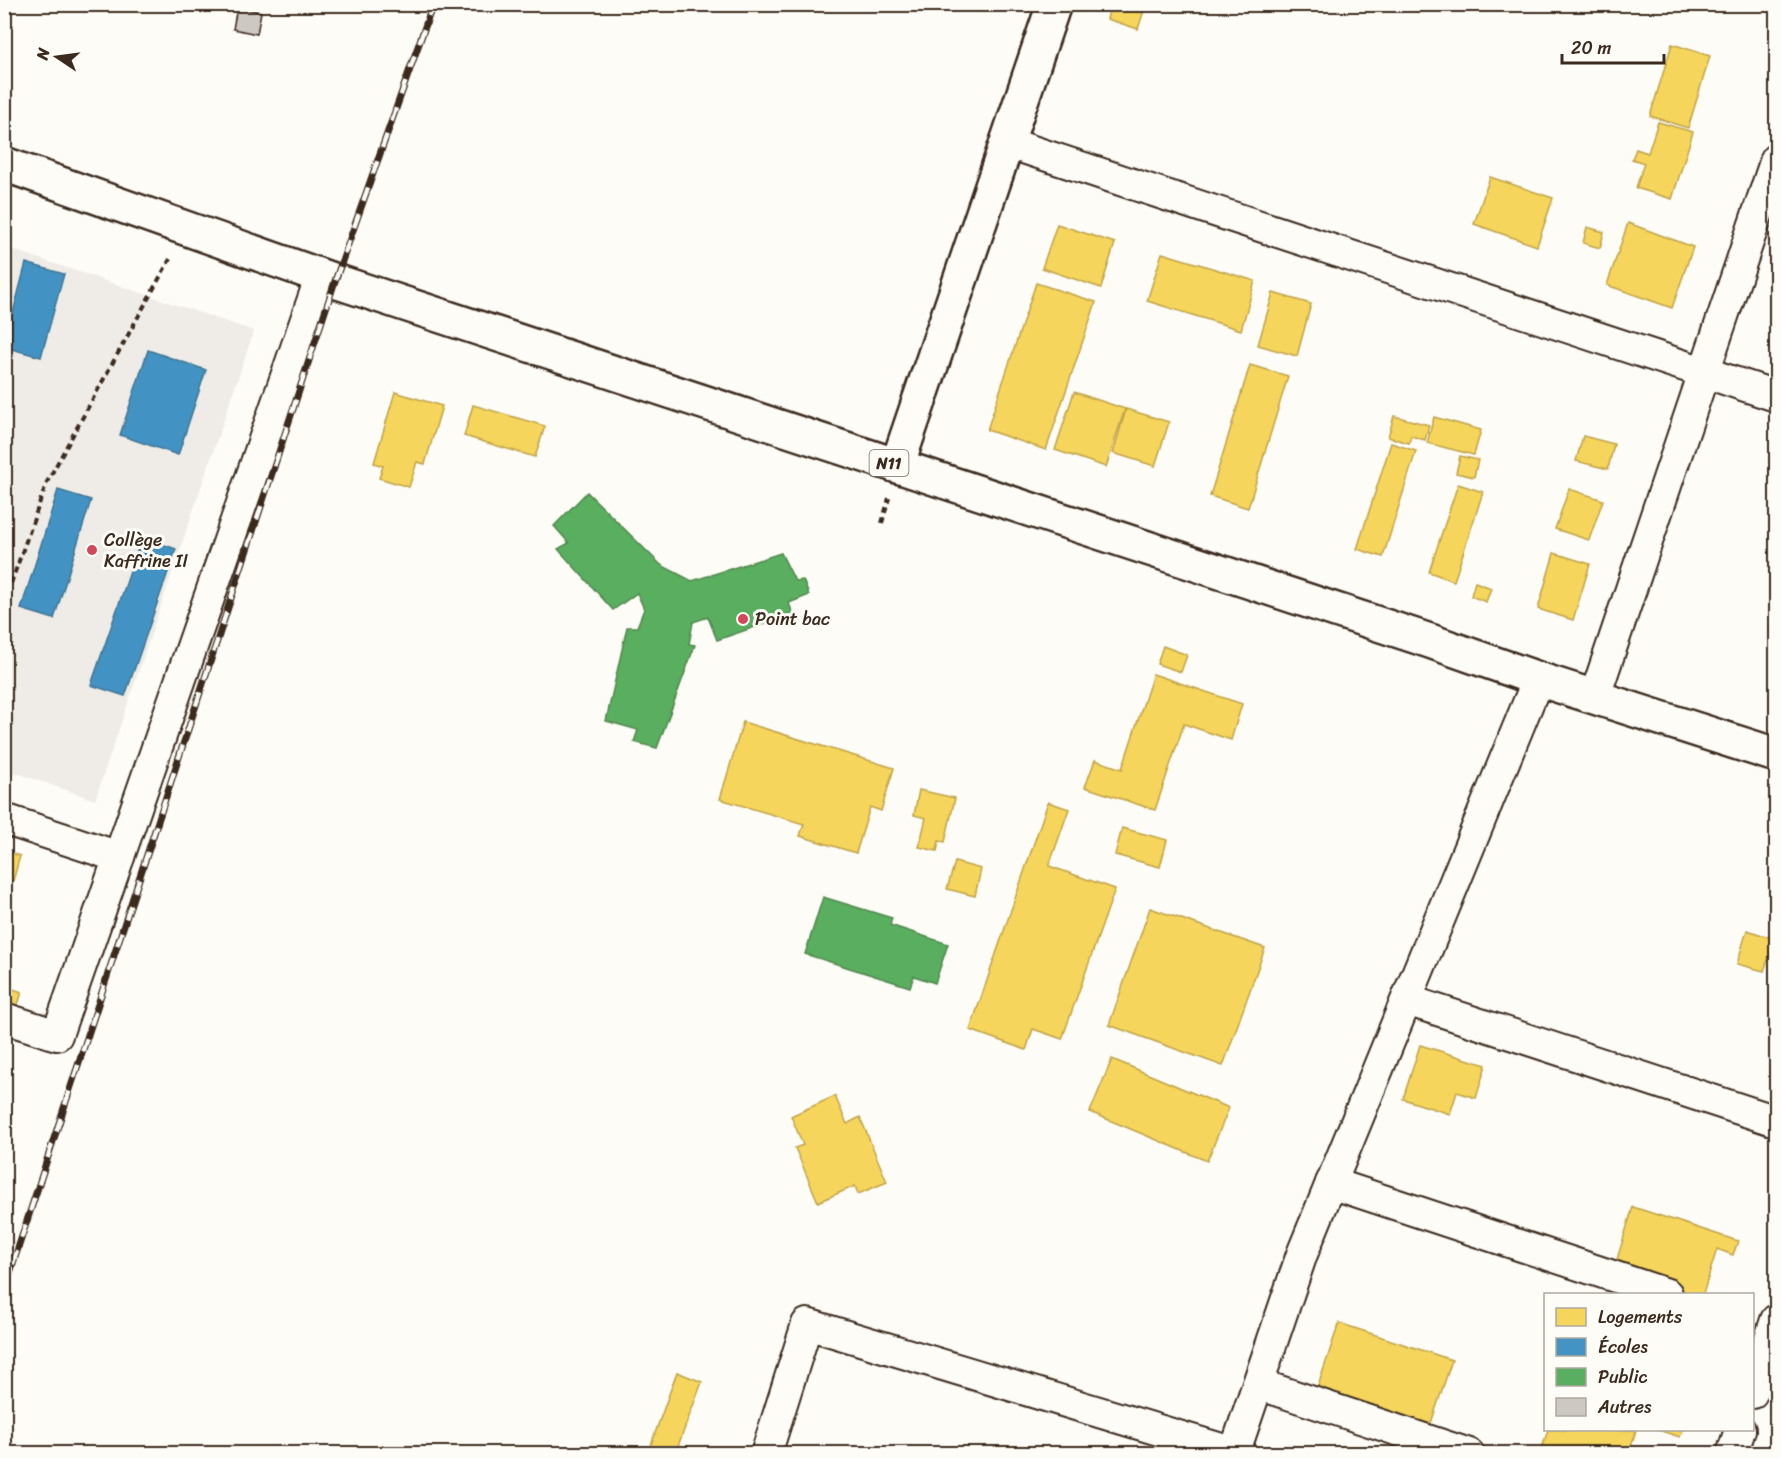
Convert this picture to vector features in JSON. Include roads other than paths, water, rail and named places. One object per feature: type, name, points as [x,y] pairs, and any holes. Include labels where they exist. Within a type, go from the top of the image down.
[{"type":"main road","points":[[897,466],[1054,4]]},
{"type":"main road","name":"N11","points":[[4,164],[321,276],[1430,641],[1538,679],[1776,755]]},
{"type":"street","points":[[1008,143],[1776,396]]},
{"type":"street","points":[[1595,696],[1776,159]]},
{"type":"street","points":[[4,1018],[57,1035],[321,276]]},
{"type":"street","points":[[766,1454],[807,1324],[1234,1453],[1302,1254],[1538,679]]},
{"type":"street","points":[[4,819],[119,857]]},
{"type":"street","points":[[1407,1000],[1776,1121]]},
{"type":"street","points":[[1331,1184],[1664,1293]]},
{"type":"street","points":[[1754,1384],[1767,1324]]},
{"type":"street","points":[[1258,1384],[1469,1454]]},
{"type":"street","points":[[1732,1454],[1740,1431]]},
{"type":"railway","points":[[4,1291],[335,281],[433,4]]},
{"type":"place","name":"Collège Kaffrine II","points":[[92,550]]},
{"type":"place","name":"Point bac","points":[[743,619]]}]
